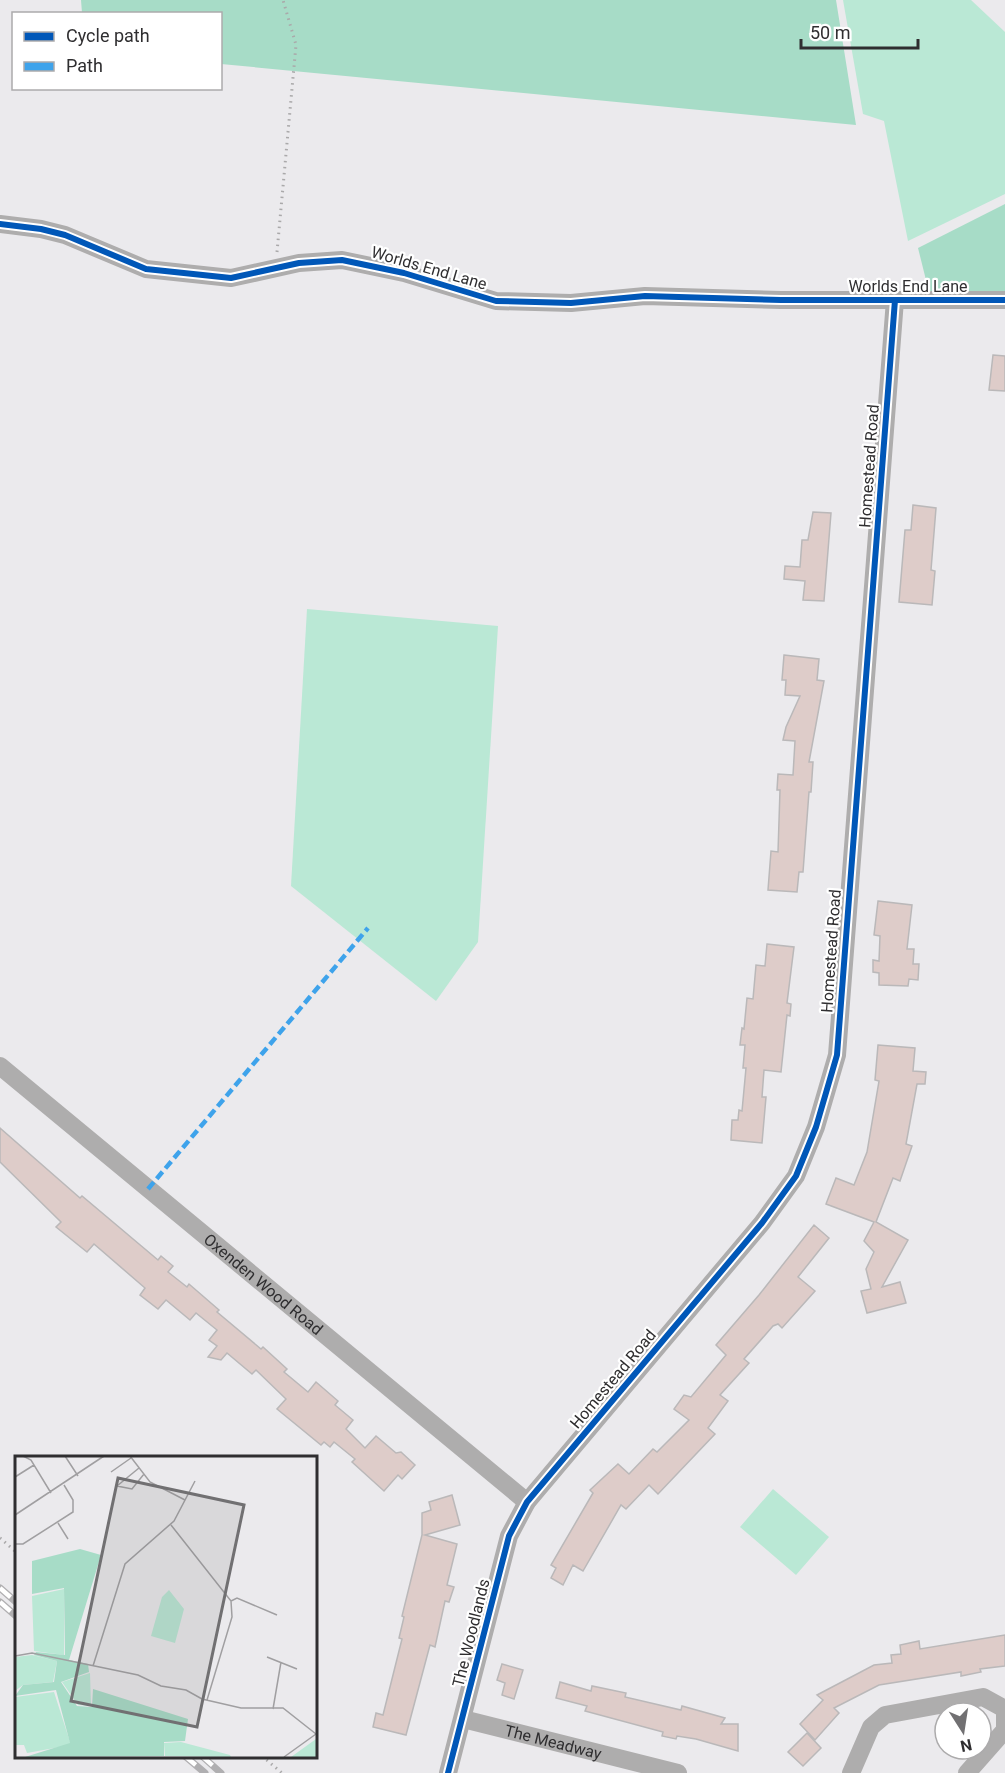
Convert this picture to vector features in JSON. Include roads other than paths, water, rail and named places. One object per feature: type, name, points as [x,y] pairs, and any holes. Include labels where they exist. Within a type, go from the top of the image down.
[{"type":"street","name":"Worlds End Lane","points":[[0,224],[41,229],[65,235],[146,269],[231,278],[318,260],[342,260],[404,273],[476,297],[533,304],[645,296],[1005,300]]},
{"type":"street","name":"Homestead Road","points":[[527,1503],[762,1223],[796,1176],[816,1127],[837,1055],[895,300]]},
{"type":"street","name":"Oxenden Wood Road","points":[[0,1066],[527,1503]]},
{"type":"street","name":"The Woodlands","points":[[448,1773],[509,1536],[527,1503]]},
{"type":"street","points":[[851,1773],[872,1727],[885,1715],[983,1697],[1005,1708],[1005,1730],[967,1773]]},
{"type":"street","name":"The Meadway","points":[[463,1719],[678,1773]]},
{"type":"railway","points":[[0,1588],[15,1601]]},
{"type":"railway","points":[[0,1602],[15,1615]]},
{"type":"railway","points":[[187,1758],[205,1773]]},
{"type":"railway","points":[[204,1758],[221,1773]]}]
